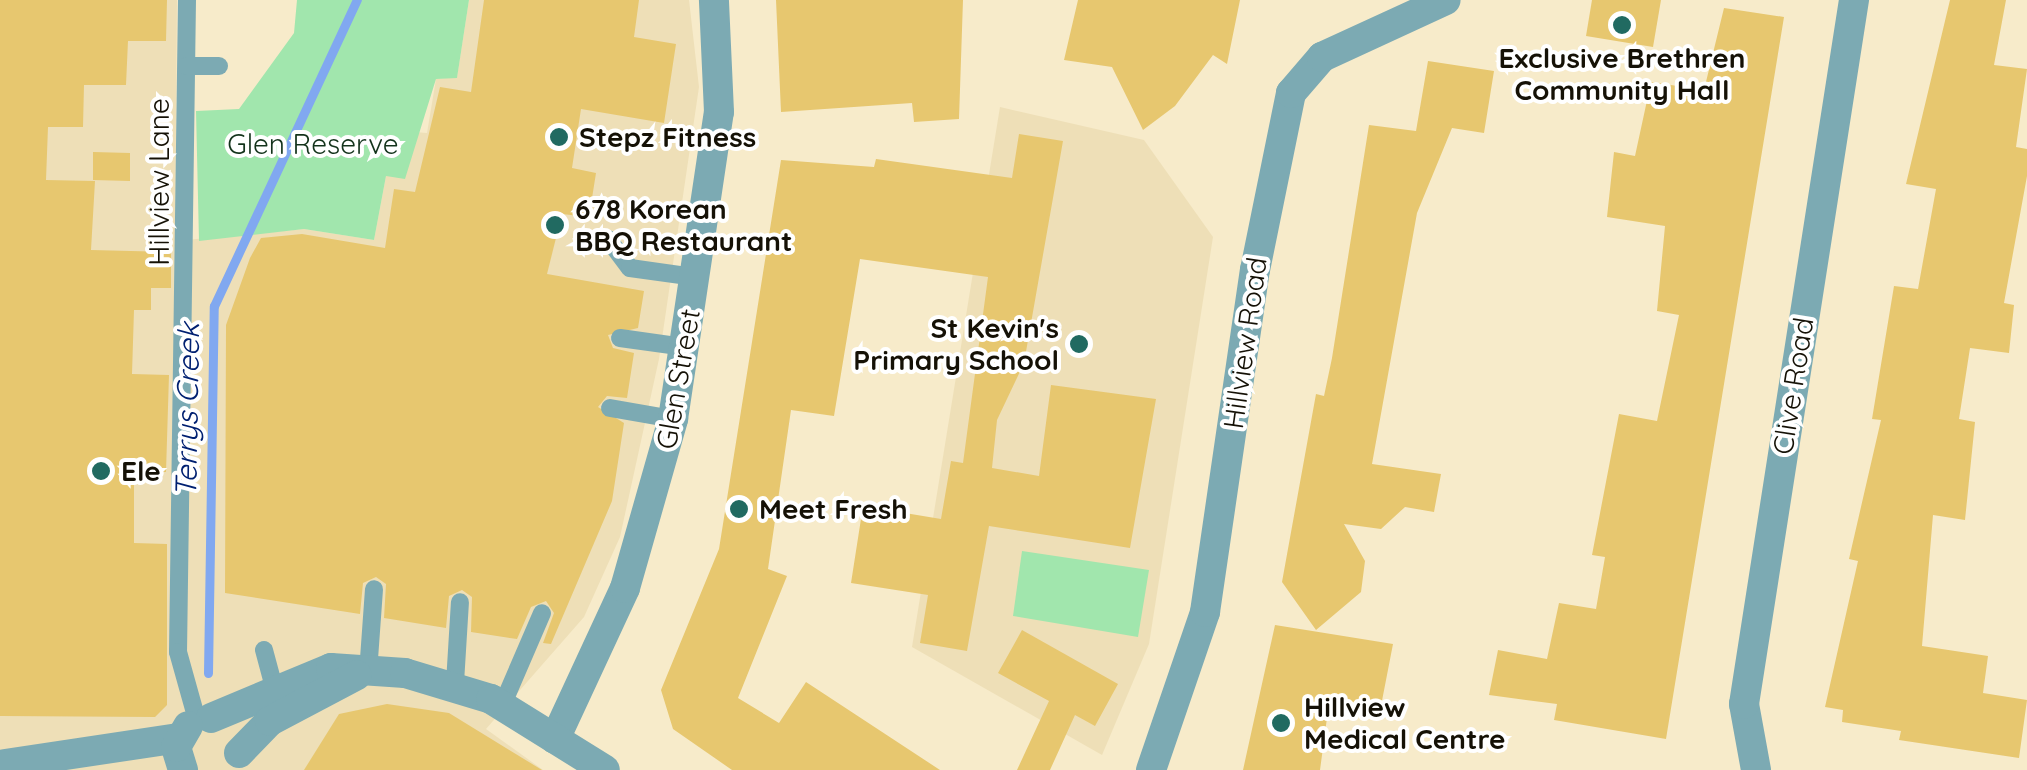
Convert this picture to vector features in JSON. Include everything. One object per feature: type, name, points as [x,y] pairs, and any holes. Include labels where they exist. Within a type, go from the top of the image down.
[{"type":"street","name":"Glen Street","points":[[555,739],[625,588],[673,419],[719,112],[714,0]]},
{"type":"street","name":"Hillview Road","points":[[1151,770],[1206,612],[1255,270],[1291,93],[1322,57],[1446,0]]},
{"type":"street","name":"Clive Road","points":[[1756,770],[1744,704],[1854,0]]},
{"type":"street","points":[[183,770],[195,726],[274,688],[331,668],[455,683],[502,706],[605,770]]},
{"type":"street","points":[[236,761],[270,721],[362,674]]},
{"type":"street","points":[[3,764],[195,726],[230,727],[236,761]]},
{"type":"street","points":[[3,764],[76,770]]},
{"type":"lane","name":"Hillview Lane","points":[[188,0],[178,652],[195,726]]},
{"type":"lane","points":[[187,66],[219,66]]},
{"type":"lane","points":[[608,239],[630,268],[696,277]]},
{"type":"lane","points":[[620,338],[684,347]]},
{"type":"lane","points":[[610,408],[673,419]]},
{"type":"lane","points":[[362,674],[374,589]]},
{"type":"lane","points":[[455,683],[460,602]]},
{"type":"lane","points":[[502,706],[542,614]]},
{"type":"lane","points":[[264,650],[274,688]]},
{"type":"shaded area","points":[[0,0],[177,0],[175,241],[304,229],[374,240],[386,176],[414,132],[427,133],[436,79],[457,77],[469,0],[689,0],[699,87],[659,359],[620,537],[584,617],[486,729],[543,770],[0,770]]},
{"type":"shaded area","name":"St Kevin's Primary School","points":[[1000,107],[1144,140],[1213,237],[1149,644],[1102,755],[912,647]]},
{"type":"green space","name":"Glen Reserve","points":[[297,0],[469,0],[457,78],[436,79],[405,179],[386,176],[374,240],[304,229],[199,241],[196,111],[239,109],[294,33]]},
{"type":"green space","points":[[1022,551],[1149,570],[1138,637],[1013,616]]},
{"type":"building","points":[[0,0],[167,0],[166,41],[128,41],[126,85],[84,85],[83,127],[48,127],[46,180],[95,181],[91,250],[171,252],[171,288],[151,288],[151,310],[134,310],[132,374],[169,375],[166,472],[134,472],[134,543],[167,544],[167,705],[155,717],[0,716]]},
{"type":"building","points":[[484,0],[639,0],[634,37],[676,44],[664,123],[581,109],[572,168],[596,173],[589,217],[562,214],[547,274],[644,291],[638,328],[608,335],[613,348],[634,353],[627,398],[607,396],[598,407],[624,423],[612,501],[551,644],[543,643],[554,613],[546,601],[531,607],[517,639],[471,632],[472,597],[462,590],[449,596],[446,628],[384,618],[386,584],[376,577],[363,583],[360,614],[225,593],[226,325],[250,258],[261,238],[302,234],[385,248],[394,189],[415,192],[440,87],[471,92]]},
{"type":"building","points":[[776,0],[963,0],[959,119],[914,122],[912,103],[781,112]]},
{"type":"building","points":[[1078,0],[1240,0],[1227,64],[1213,55],[1175,106],[1143,130],[1112,67],[1064,60]]},
{"type":"building","name":"Exclusive Brethren Community Hall","points":[[1592,0],[1661,0],[1653,47],[1586,36]]},
{"type":"building","points":[[1950,0],[2006,0],[1994,65],[2027,69],[2016,147],[2027,149],[2027,176],[2004,303],[2014,305],[2009,353],[1970,348],[1959,419],[1975,422],[1965,520],[1933,515],[1922,646],[1988,656],[1983,693],[2027,700],[2019,758],[1899,740],[1901,731],[1842,722],[1843,710],[1825,707],[1858,561],[1849,559],[1881,420],[1872,419],[1894,286],[1918,289],[1936,189],[1906,184]]},
{"type":"building","points":[[1724,8],[1784,17],[1666,739],[1554,720],[1557,704],[1489,695],[1498,650],[1547,659],[1559,603],[1596,609],[1605,557],[1592,555],[1619,414],[1657,421],[1679,315],[1657,311],[1665,226],[1607,217],[1614,152],[1635,156],[1651,82],[1704,90]]},
{"type":"building","points":[[1428,61],[1494,71],[1484,133],[1452,128],[1417,213],[1372,464],[1441,474],[1434,512],[1405,507],[1381,529],[1344,524],[1365,561],[1361,592],[1316,630],[1282,582],[1316,394],[1324,396],[1332,358],[1369,125],[1416,131]]},
{"type":"building","points":[[1019,134],[1063,141],[1024,363],[997,420],[992,468],[1039,476],[1051,385],[1156,399],[1130,548],[989,526],[967,651],[920,643],[928,595],[851,583],[863,506],[941,519],[951,461],[963,463],[988,277],[860,259],[834,416],[791,410],[768,569],[787,576],[738,698],[779,723],[806,682],[940,770],[732,770],[673,729],[661,690],[719,549],[781,160],[874,167],[876,159],[1012,178]]},
{"type":"building","points":[[93,152],[130,153],[130,181],[93,180]]},
{"type":"building","points":[[1275,625],[1393,644],[1380,711],[1329,703],[1320,770],[1243,770]]},
{"type":"building","points":[[1022,630],[1118,684],[1095,726],[1075,715],[1050,770],[1017,770],[1049,701],[998,673]]},
{"type":"building","points":[[387,704],[449,713],[542,770],[304,770],[339,714]]},
{"type":"waterway","name":"Terrys Creek","points":[[208,673],[214,306],[357,0]]},
{"type":"place","name":"Exclusive Brethren Community Hall","points":[[1622,25]]},
{"type":"place","name":"Stepz Fitness","points":[[559,137]]},
{"type":"place","name":"678 Korean BBQ Restaurant","points":[[555,225]]},
{"type":"place","name":"St Kevin's Primary School","points":[[1079,344]]},
{"type":"place","name":"Ele","points":[[101,471]]},
{"type":"place","name":"Meet Fresh","points":[[739,509]]},
{"type":"place","name":"Hillview Medical Centre","points":[[1281,723]]}]
